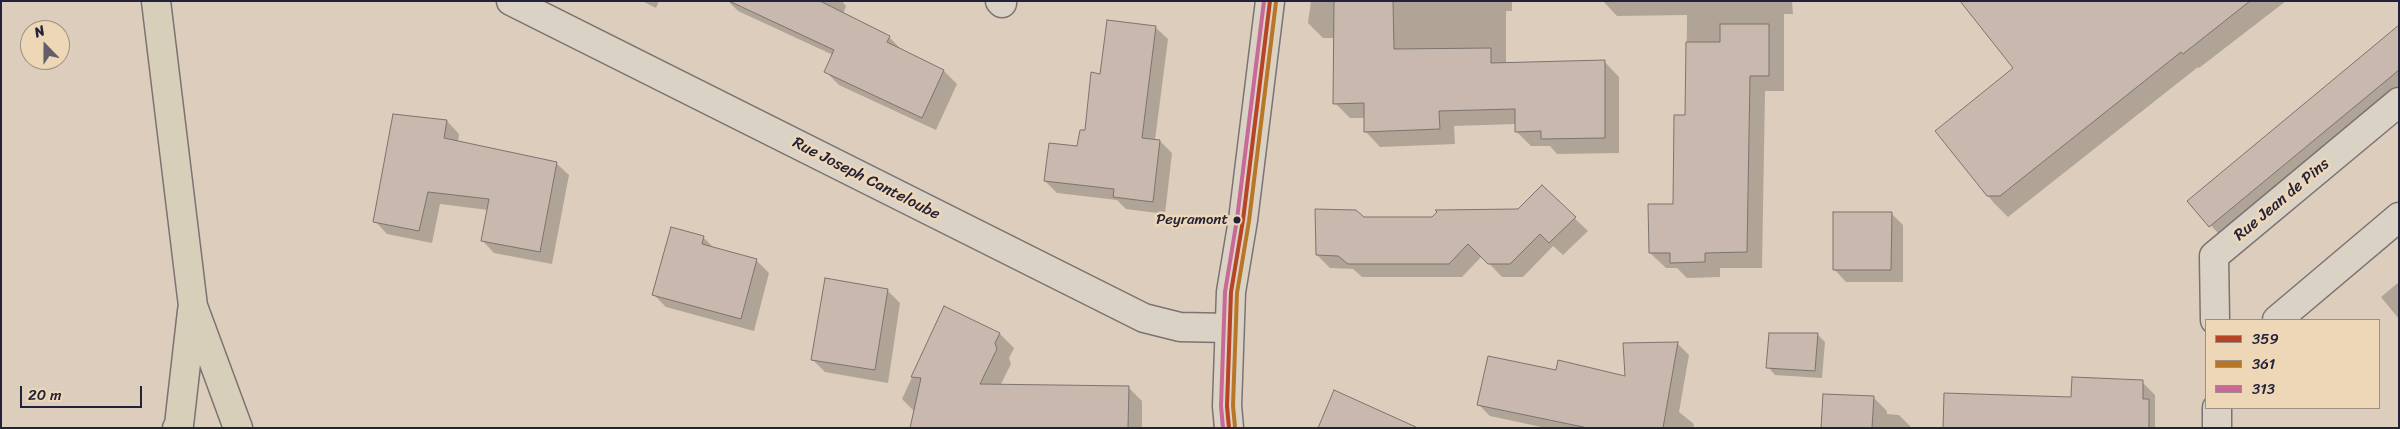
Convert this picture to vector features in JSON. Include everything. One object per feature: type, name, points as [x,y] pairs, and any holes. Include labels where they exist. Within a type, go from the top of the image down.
[{"type":"highway","points":[[156,1],[193,306],[238,428]]},
{"type":"highway","points":[[177,428],[179,425],[193,306]]},
{"type":"street","name":"Rue Joseph Canteloube","points":[[511,1],[1144,318],[1180,327],[1229,328]]},
{"type":"street","points":[[1229,428],[1227,406],[1231,292],[1243,220],[1270,1]]},
{"type":"street","name":"Rue Jean de Pins","points":[[2215,319],[2214,256],[2399,102]]},
{"type":"street","points":[[2278,319],[2399,218]]},
{"type":"street","points":[[2217,409],[2217,428]]},
{"type":"building","points":[[729,1],[820,1],[890,36],[887,42],[944,70],[922,118],[824,72],[834,50]]},
{"type":"building","points":[[1334,1],[1393,1],[1394,49],[1491,48],[1491,63],[1605,60],[1605,138],[1541,139],[1541,131],[1515,132],[1515,109],[1439,111],[1440,129],[1364,132],[1364,103],[1333,104]]},
{"type":"building","points":[[1960,1],[2250,1],[2183,54],[2181,52],[2000,196],[1987,196],[1935,131],[2013,68]]},
{"type":"building","points":[[1107,20],[1156,26],[1142,138],[1160,140],[1153,202],[1113,197],[1114,189],[1044,181],[1049,143],[1077,146],[1080,130],[1085,130],[1091,72],[1100,74]]},
{"type":"building","points":[[1720,24],[1769,24],[1769,76],[1750,76],[1747,252],[1705,253],[1705,262],[1670,263],[1670,253],[1649,253],[1648,204],[1673,204],[1674,115],[1685,115],[1686,42],[1720,42]]},
{"type":"building","points":[[2399,25],[2399,70],[2209,227],[2187,201]]},
{"type":"building","points":[[393,114],[447,120],[444,138],[557,162],[540,252],[481,241],[489,199],[428,192],[419,231],[373,222]]},
{"type":"building","points":[[1542,185],[1576,217],[1549,243],[1540,234],[1510,264],[1488,264],[1468,244],[1449,264],[1348,264],[1338,256],[1316,255],[1315,209],[1356,210],[1364,217],[1432,217],[1437,212],[1435,210],[1518,209]]},
{"type":"building","points":[[1833,212],[1892,212],[1891,270],[1833,270]]},
{"type":"building","points":[[671,227],[704,236],[702,244],[757,259],[741,319],[652,295]]},
{"type":"building","points":[[825,278],[888,289],[875,370],[811,360]]},
{"type":"building","points":[[944,306],[1000,333],[995,343],[997,349],[980,384],[1129,386],[1128,428],[910,428],[921,378],[911,377]]},
{"type":"building","points":[[1769,333],[1818,333],[1815,371],[1766,368]]},
{"type":"building","points":[[1678,342],[1663,428],[1588,428],[1477,405],[1488,356],[1556,370],[1558,360],[1625,376],[1623,343]]},
{"type":"building","points":[[2072,377],[2143,380],[2143,399],[2149,399],[2149,428],[1943,428],[1944,393],[2071,397]]},
{"type":"building","points":[[1334,390],[1418,428],[1318,428]]},
{"type":"building","points":[[1823,394],[1874,396],[1872,428],[1821,428]]},
{"type":"transit line","name":"313","points":[[1223,428],[1221,406],[1225,292],[1237,219],[1264,1]]},
{"type":"transit line","name":"359","points":[[1229,428],[1227,406],[1231,292],[1243,220],[1270,1]]},
{"type":"transit line","name":"361","points":[[1235,427],[1233,406],[1237,293],[1249,221],[1276,2]]},
{"type":"place","name":"Peyramont","points":[[1237,220]]}]
